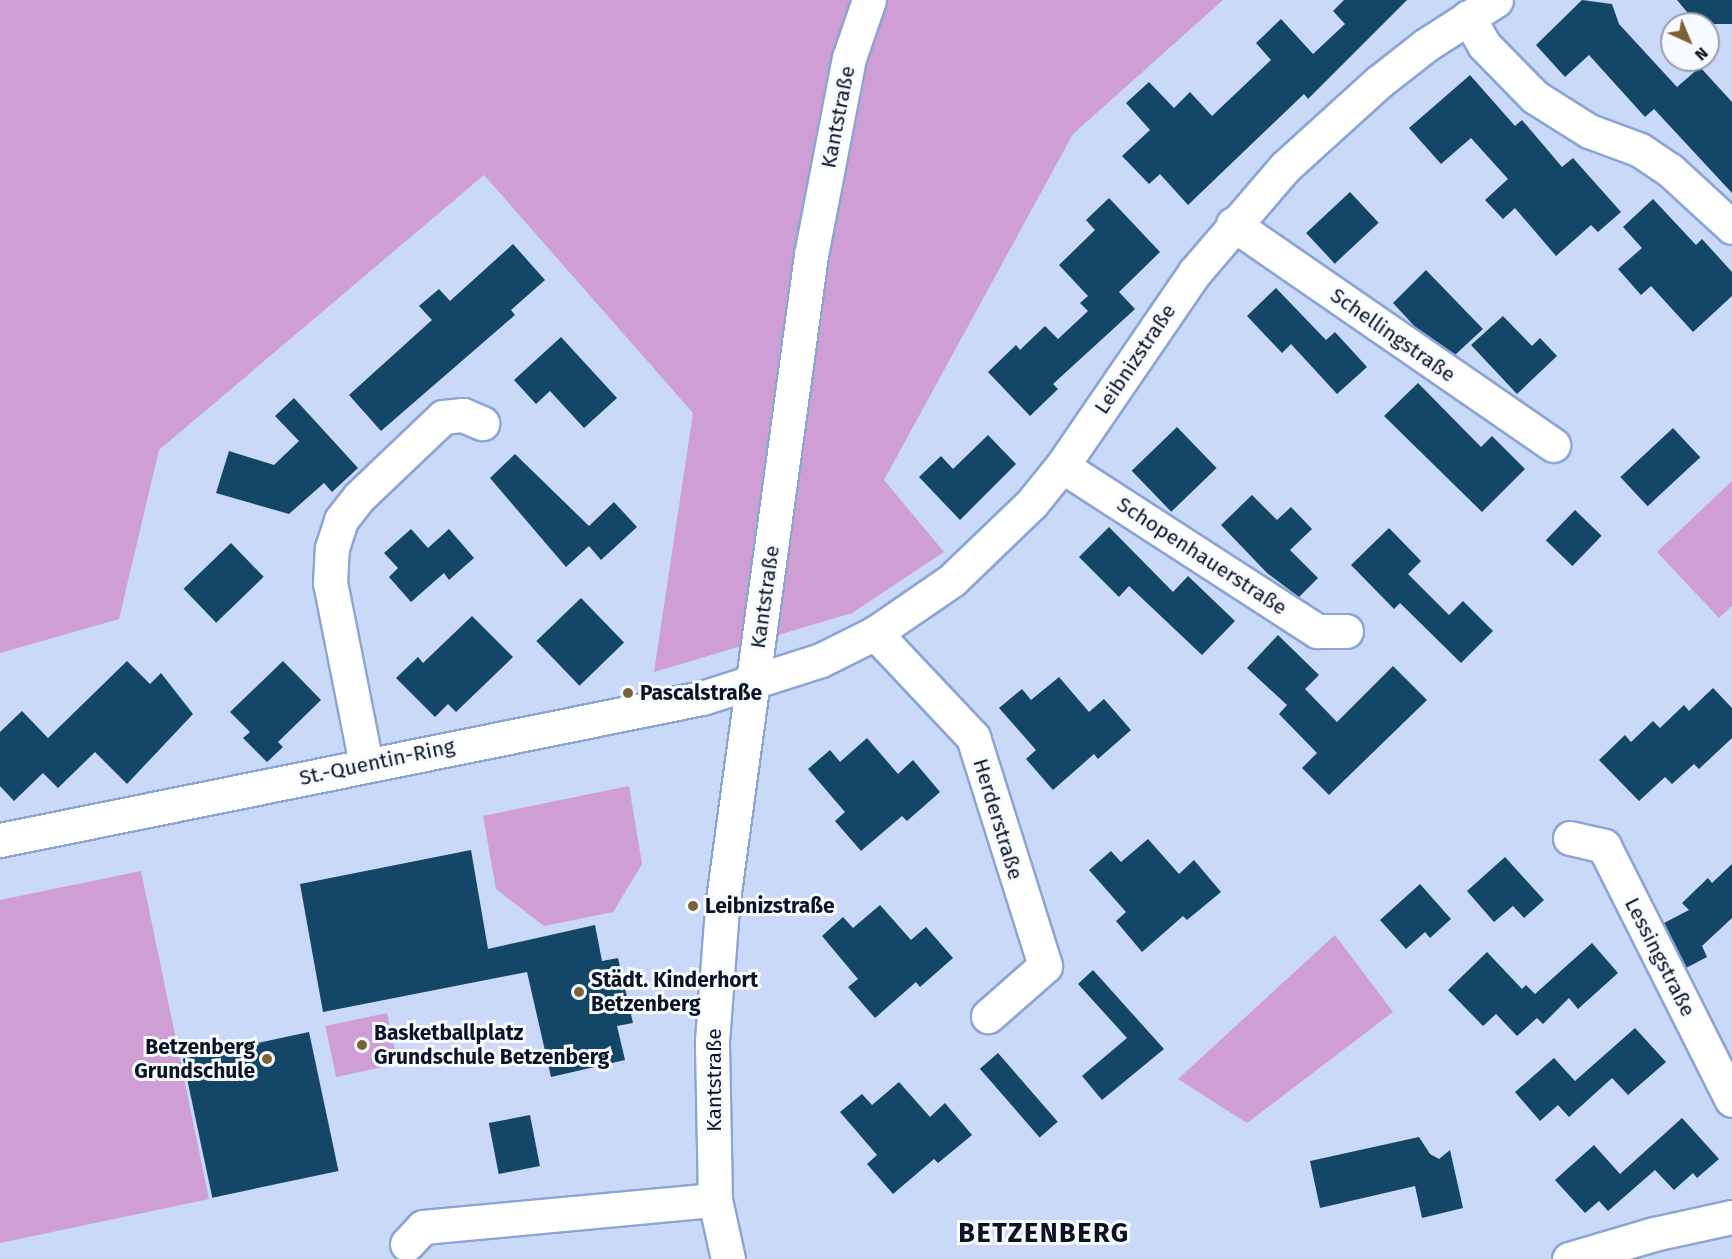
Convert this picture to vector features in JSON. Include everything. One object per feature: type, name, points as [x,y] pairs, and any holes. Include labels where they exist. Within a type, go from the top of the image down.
[{"type":"street","name":"Kantstraße","points":[[728,1259],[715,1200],[712,1041],[721,918],[811,255],[849,58],[868,0]]},
{"type":"street","name":"Leibnizstraße","points":[[753,684],[821,660],[875,633],[976,558],[1062,466],[1195,272],[1233,224],[1333,122],[1425,45],[1496,0]]},
{"type":"street","points":[[1468,17],[1491,53],[1535,98],[1589,131],[1640,150],[1670,170],[1732,227]]},
{"type":"street","name":"Schellingstraße","points":[[1233,224],[1553,445]]},
{"type":"street","points":[[366,764],[330,582],[332,548],[342,520],[359,497],[443,417],[463,415],[482,423]]},
{"type":"street","name":"Schopenhauerstraße","points":[[1062,466],[1317,631],[1346,631]]},
{"type":"street","name":"Herderstraße","points":[[875,633],[973,737],[1045,966],[988,1016]]},
{"type":"street","name":"St.-Quentin-Ring","points":[[0,840],[753,684]]},
{"type":"street","name":"Lessingstraße","points":[[1570,838],[1604,846],[1732,1100]]},
{"type":"street","points":[[406,1244],[423,1227],[715,1200]]},
{"type":"street","points":[[1569,1259],[1654,1234],[1732,1217]]},
{"type":"shaded area","points":[[0,0],[1223,0],[1073,134],[884,480],[944,552],[852,613],[654,672],[693,413],[484,175],[159,450],[119,619],[0,653]]},
{"type":"shaded area","points":[[1732,481],[1732,606],[1719,618],[1657,552]]},
{"type":"shaded area","points":[[629,786],[642,864],[613,912],[544,926],[496,889],[483,816]]},
{"type":"shaded area","points":[[141,871],[209,1199],[0,1243],[0,900]]},
{"type":"shaded area","points":[[1335,935],[1393,1012],[1247,1123],[1178,1079]]},
{"type":"shaded area","name":"Basketballplatz Grundschule Betzenberg","points":[[387,1013],[398,1064],[336,1077],[325,1026]]},
{"type":"building","points":[[1344,0],[1407,0],[1308,99],[1304,94],[1188,205],[1160,174],[1149,184],[1122,156],[1150,130],[1126,103],[1149,82],[1174,108],[1190,92],[1212,116],[1271,60],[1256,43],[1281,19],[1313,54],[1345,24],[1333,11]]},
{"type":"building","points":[[1582,0],[1612,4],[1619,24],[1660,69],[1660,72],[1663,72],[1677,87],[1694,72],[1705,72],[1732,102],[1732,193],[1654,109],[1645,117],[1589,55],[1565,77],[1536,45]]},
{"type":"building","points":[[1677,0],[1732,0],[1732,24],[1720,24],[1720,12],[1687,12]]},
{"type":"building","points":[[1470,75],[1515,126],[1522,120],[1562,167],[1573,158],[1621,212],[1598,232],[1591,225],[1556,256],[1515,208],[1503,219],[1485,200],[1508,179],[1471,138],[1441,164],[1409,128]]},
{"type":"building","points":[[1350,192],[1379,223],[1335,264],[1306,233]]},
{"type":"building","points":[[1109,198],[1160,252],[1119,292],[1135,309],[1053,384],[1058,389],[1030,416],[988,372],[1016,345],[1020,350],[1045,326],[1058,339],[1088,311],[1080,303],[1088,296],[1059,265],[1095,230],[1086,220]]},
{"type":"building","points":[[1653,199],[1696,245],[1702,239],[1732,272],[1732,296],[1693,332],[1651,286],[1641,295],[1618,269],[1642,248],[1623,227]]},
{"type":"building","points":[[513,244],[545,280],[511,310],[515,315],[381,431],[349,395],[432,320],[419,306],[439,289],[450,301]]},
{"type":"building","points":[[1426,270],[1483,329],[1455,355],[1417,329],[1393,303]]},
{"type":"building","points":[[1276,288],[1326,340],[1335,332],[1367,367],[1337,394],[1291,344],[1282,353],[1247,316]]},
{"type":"building","points":[[1503,316],[1532,346],[1540,338],[1557,356],[1517,394],[1471,345]]},
{"type":"building","points":[[561,337],[617,398],[584,428],[550,391],[536,404],[514,380]]},
{"type":"building","points":[[1418,383],[1481,447],[1492,436],[1525,469],[1482,512],[1384,416]]},
{"type":"building","points":[[294,398],[358,468],[332,492],[324,483],[289,514],[216,493],[229,451],[274,465],[299,441],[275,416]]},
{"type":"building","points":[[1177,427],[1217,468],[1171,512],[1132,471]]},
{"type":"building","points":[[1673,428],[1700,457],[1648,506],[1620,477]]},
{"type":"building","points":[[988,435],[1016,464],[960,520],[919,477],[941,456],[953,469]]},
{"type":"building","points":[[515,454],[589,526],[614,502],[637,527],[601,560],[589,546],[566,567],[490,478]]},
{"type":"building","points":[[1252,495],[1277,520],[1291,507],[1312,529],[1290,550],[1318,578],[1299,597],[1267,573],[1221,525]]},
{"type":"building","points":[[1575,510],[1602,536],[1572,566],[1546,540]]},
{"type":"building","points":[[1109,527],[1173,592],[1188,576],[1235,621],[1202,655],[1129,586],[1119,597],[1079,557]]},
{"type":"building","points":[[1389,528],[1421,561],[1408,574],[1449,615],[1463,601],[1493,631],[1461,663],[1400,603],[1394,609],[1351,565]]},
{"type":"building","points":[[411,529],[428,548],[449,529],[474,558],[449,580],[444,573],[411,602],[389,577],[398,568],[384,553]]},
{"type":"building","points":[[231,543],[264,577],[216,623],[184,589]]},
{"type":"building","points":[[581,598],[624,643],[579,686],[536,641]]},
{"type":"building","points":[[472,616],[513,657],[456,712],[448,704],[435,717],[396,678],[418,657],[423,663]]},
{"type":"building","points":[[1278,635],[1319,675],[1305,689],[1337,722],[1393,666],[1427,700],[1329,795],[1302,768],[1317,753],[1279,714],[1287,705],[1247,668]]},
{"type":"building","points":[[127,661],[150,684],[161,673],[193,714],[127,784],[95,752],[58,788],[43,773],[14,801],[0,786],[0,732],[22,711],[48,738]]},
{"type":"building","points":[[283,661],[321,700],[278,742],[283,747],[267,762],[243,738],[250,732],[230,712]]},
{"type":"building","points":[[1059,677],[1089,712],[1104,699],[1131,730],[1098,759],[1094,754],[1053,790],[1026,759],[1036,750],[999,708],[1022,689],[1031,700]]},
{"type":"building","points":[[1713,688],[1732,708],[1732,738],[1699,769],[1694,764],[1672,784],[1665,777],[1639,801],[1599,760],[1625,735],[1631,742],[1653,721],[1660,728],[1684,705],[1689,711]]},
{"type":"building","points":[[867,738],[898,774],[913,760],[940,792],[907,821],[902,816],[861,851],[835,821],[845,812],[808,769],[830,750],[840,762]]},
{"type":"building","points":[[1148,839],[1179,874],[1194,860],[1221,892],[1187,920],[1183,916],[1142,952],[1116,921],[1126,912],[1089,870],[1111,851],[1121,862]]},
{"type":"building","points":[[471,850],[488,949],[595,925],[602,961],[618,958],[633,1023],[617,1026],[625,1060],[551,1077],[527,972],[323,1012],[300,884]]},
{"type":"building","points":[[1505,857],[1544,900],[1524,918],[1513,906],[1494,922],[1467,891]]},
{"type":"building","points":[[1732,864],[1732,918],[1702,946],[1707,957],[1686,968],[1664,923],[1689,910],[1682,903],[1708,878],[1712,883]]},
{"type":"building","points":[[1420,884],[1451,919],[1430,938],[1425,932],[1406,949],[1380,920]]},
{"type":"building","points":[[880,905],[911,940],[926,927],[953,958],[920,987],[916,982],[875,1018],[848,987],[858,979],[822,936],[843,917],[853,928]]},
{"type":"building","points":[[1592,943],[1618,973],[1578,1009],[1569,998],[1543,1024],[1537,1018],[1517,1036],[1496,1014],[1483,1026],[1448,990],[1487,952],[1522,989],[1526,985],[1535,994]]},
{"type":"building","points":[[1093,970],[1164,1049],[1102,1100],[1082,1076],[1127,1038],[1078,984]]},
{"type":"building","points":[[1635,1028],[1666,1062],[1628,1095],[1612,1078],[1569,1117],[1558,1105],[1540,1121],[1515,1092],[1554,1058],[1575,1081]]},
{"type":"building","points":[[309,1032],[339,1171],[212,1198],[183,1059]]},
{"type":"building","points":[[998,1053],[1058,1122],[1040,1137],[980,1069]]},
{"type":"building","points":[[899,1082],[930,1117],[945,1103],[972,1135],[938,1163],[934,1159],[893,1194],[867,1164],[877,1155],[840,1112],[862,1094],[872,1105]]},
{"type":"building","points":[[530,1115],[540,1166],[499,1174],[489,1123]]},
{"type":"building","points":[[1682,1118],[1719,1159],[1697,1178],[1693,1173],[1674,1190],[1655,1170],[1608,1211],[1599,1201],[1585,1213],[1555,1180],[1594,1145],[1620,1174]]},
{"type":"building","points":[[1419,1137],[1430,1154],[1439,1159],[1450,1150],[1463,1208],[1422,1218],[1415,1186],[1320,1208],[1310,1161]]},
{"type":"place","name":"Pascalstraße","points":[[628,693]]},
{"type":"place","name":"Leibnizstraße","points":[[693,906]]},
{"type":"place","name":"Städt. Kinderhort Betzenberg","points":[[579,992]]},
{"type":"place","name":"Basketballplatz Grundschule Betzenberg","points":[[362,1045]]},
{"type":"place","name":"Betzenberg Grundschule","points":[[267,1059]]},
{"type":"district","name":"BETZENBERG","points":[[1044,1234]]}]
